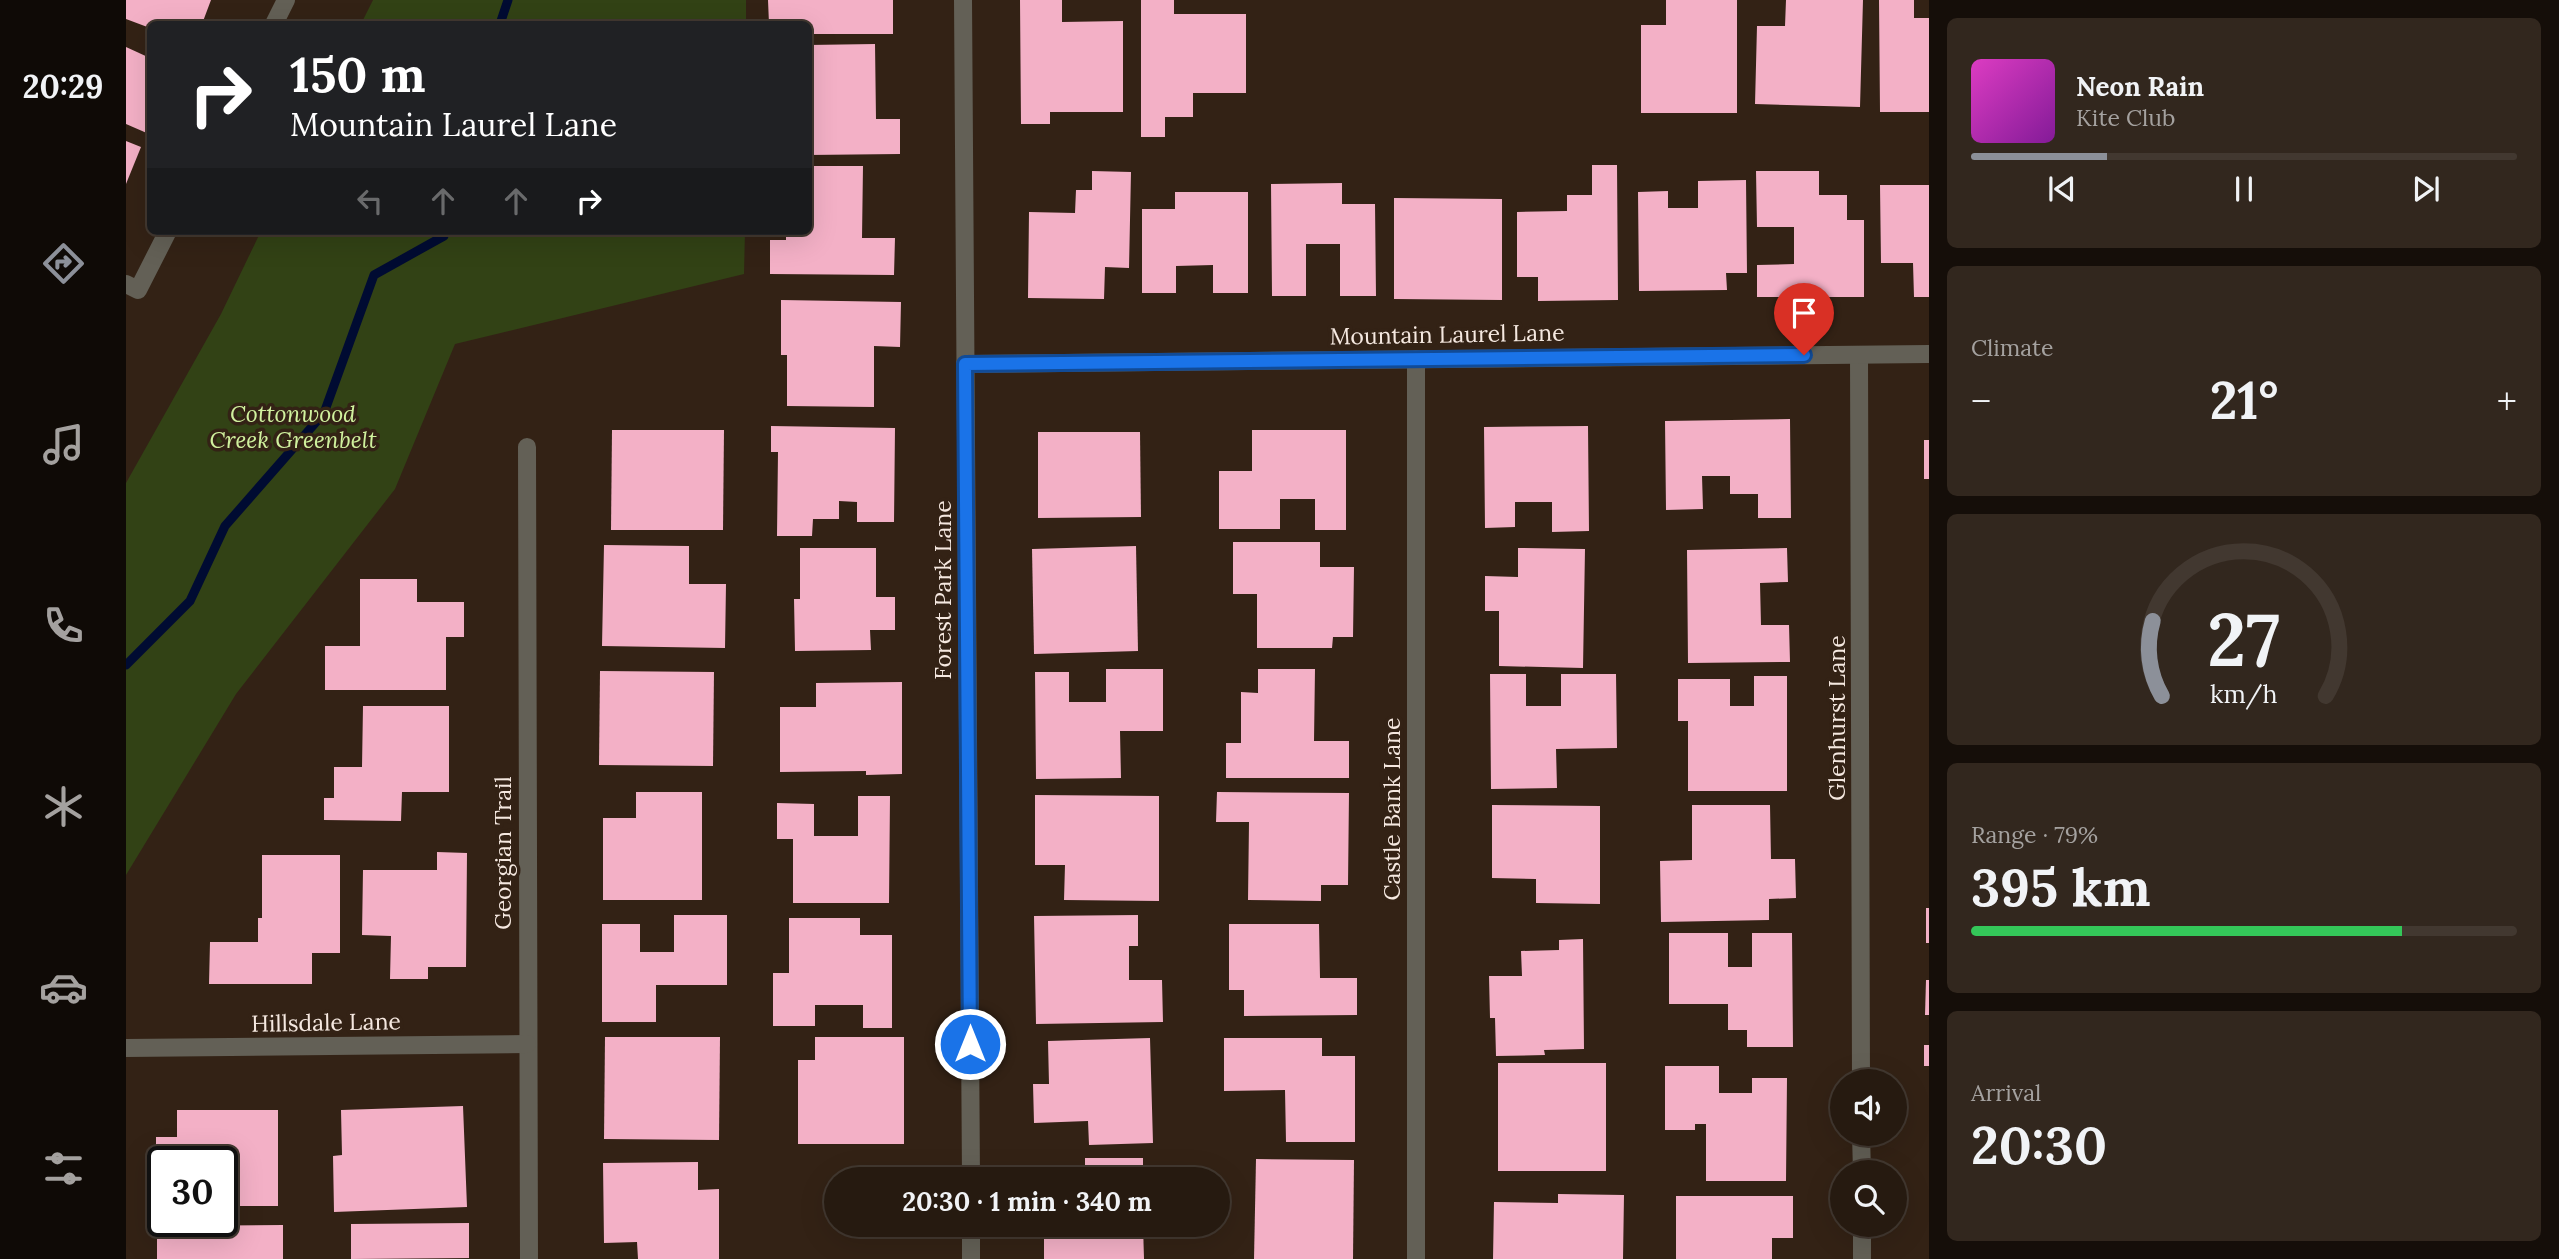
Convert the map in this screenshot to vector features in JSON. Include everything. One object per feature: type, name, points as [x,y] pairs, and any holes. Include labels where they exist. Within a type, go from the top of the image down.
[{"type":"street","points":[[276,21],[286,0]]},
{"type":"street","name":"Forest Park Lane","points":[[963,0],[971,1167]]},
{"type":"street","points":[[126,284],[138,290],[166,235]]},
{"type":"street","name":"Mountain Laurel Lane","points":[[965,364],[1929,354]]},
{"type":"street","name":"Glenhurst Lane","points":[[1859,355],[1861,1069]]},
{"type":"street","name":"Castle Bank Lane","points":[[1416,359],[1416,1259]]},
{"type":"street","name":"Georgian Trail","points":[[527,447],[529,1259]]},
{"type":"street","name":"Hillsdale Lane","points":[[126,1048],[527,1044]]},
{"type":"street","points":[[971,1237],[971,1259]]},
{"type":"street","points":[[1862,1237],[1862,1259]]},
{"type":"green space","points":[[373,0],[746,0],[746,21],[362,21]]},
{"type":"green space","name":"Cottonwood Creek Greenbelt","points":[[259,235],[745,235],[744,274],[455,344],[395,489],[236,694],[126,875],[126,483],[221,314]]},
{"type":"building","points":[[126,0],[211,0],[203,21],[147,21],[147,27],[126,19]]},
{"type":"building","points":[[768,0],[893,0],[893,34],[812,34],[812,21],[769,21]]},
{"type":"building","points":[[1020,0],[1062,0],[1062,22],[1123,21],[1123,112],[1050,112],[1050,124],[1021,124]]},
{"type":"building","points":[[1141,0],[1174,0],[1174,14],[1246,14],[1246,93],[1193,93],[1193,117],[1165,117],[1165,137],[1141,137]]},
{"type":"building","points":[[1666,0],[1737,0],[1737,113],[1641,113],[1641,25],[1666,25]]},
{"type":"building","points":[[1786,0],[1863,0],[1860,107],[1755,104],[1757,26],[1785,26]]},
{"type":"building","points":[[1879,0],[1914,0],[1914,18],[1929,18],[1929,112],[1880,112]]},
{"type":"building","points":[[875,44],[876,119],[900,119],[900,154],[812,155],[812,45]]},
{"type":"building","points":[[126,47],[147,57],[147,133],[126,124]]},
{"type":"building","points":[[126,141],[141,147],[126,184]]},
{"type":"building","points":[[1592,165],[1617,165],[1618,300],[1538,301],[1538,277],[1517,277],[1517,212],[1567,211],[1567,195],[1592,195]]},
{"type":"building","points":[[812,166],[863,166],[862,238],[895,238],[894,275],[770,274],[770,240],[786,240],[786,235],[812,235]]},
{"type":"building","points":[[1092,171],[1131,172],[1129,268],[1105,267],[1104,299],[1028,298],[1029,212],[1075,213],[1076,190],[1092,190]]},
{"type":"building","points":[[1756,171],[1819,171],[1819,195],[1847,195],[1847,220],[1864,220],[1864,297],[1757,297],[1757,265],[1794,264],[1794,227],[1757,227]]},
{"type":"building","points":[[1746,180],[1747,273],[1726,273],[1727,290],[1639,291],[1638,192],[1668,191],[1668,208],[1698,208],[1698,181]]},
{"type":"building","points":[[1342,183],[1342,204],[1375,204],[1376,296],[1340,296],[1340,244],[1306,244],[1306,296],[1272,296],[1271,184]]},
{"type":"building","points":[[1880,185],[1929,185],[1929,297],[1914,297],[1913,263],[1881,263]]},
{"type":"building","points":[[1175,192],[1248,192],[1248,293],[1213,293],[1213,265],[1176,266],[1176,293],[1142,293],[1142,209],[1175,209]]},
{"type":"building","points":[[1394,198],[1502,199],[1502,300],[1394,299]]},
{"type":"building","points":[[781,300],[901,302],[900,347],[874,346],[874,407],[787,406],[787,355],[781,355]]},
{"type":"building","points":[[1790,419],[1791,518],[1758,518],[1758,494],[1730,494],[1730,476],[1702,476],[1703,509],[1666,510],[1665,421]]},
{"type":"building","points":[[771,426],[895,428],[894,522],[857,522],[857,502],[839,501],[839,519],[813,519],[812,536],[777,536],[778,452],[771,452]]},
{"type":"building","points":[[1588,426],[1589,531],[1552,532],[1552,502],[1515,502],[1515,527],[1485,528],[1484,427]]},
{"type":"building","points":[[612,430],[724,430],[723,530],[611,530]]},
{"type":"building","points":[[1252,430],[1346,430],[1346,530],[1315,530],[1315,499],[1280,499],[1280,529],[1219,529],[1219,471],[1252,471]]},
{"type":"building","points":[[1038,432],[1140,432],[1141,517],[1038,518]]},
{"type":"building","points":[[1924,440],[1929,440],[1929,479],[1924,479]]},
{"type":"building","points":[[1233,542],[1320,542],[1320,567],[1354,567],[1353,637],[1333,637],[1332,648],[1257,648],[1257,594],[1233,594]]},
{"type":"building","points":[[604,545],[689,546],[689,584],[726,584],[725,648],[602,646]]},
{"type":"building","points":[[1136,546],[1138,651],[1034,654],[1032,549]]},
{"type":"building","points":[[800,548],[876,548],[876,597],[895,597],[895,630],[870,630],[871,650],[795,651],[794,599],[800,599]]},
{"type":"building","points":[[1518,548],[1585,549],[1583,668],[1499,666],[1499,611],[1485,611],[1485,576],[1518,577]]},
{"type":"building","points":[[1787,548],[1788,582],[1760,583],[1761,625],[1789,625],[1790,662],[1688,663],[1687,550]]},
{"type":"building","points":[[360,579],[417,579],[417,602],[464,602],[464,637],[446,637],[446,690],[325,690],[325,646],[360,646]]},
{"type":"building","points":[[1106,669],[1163,669],[1163,731],[1120,731],[1121,778],[1036,779],[1035,672],[1069,672],[1069,702],[1106,702]]},
{"type":"building","points":[[1258,669],[1315,669],[1314,741],[1349,741],[1349,778],[1226,778],[1226,743],[1241,743],[1241,692],[1258,693]]},
{"type":"building","points":[[600,671],[714,672],[713,766],[599,765]]},
{"type":"building","points":[[1490,674],[1526,674],[1526,706],[1561,706],[1561,674],[1616,674],[1617,748],[1556,749],[1557,788],[1491,789]]},
{"type":"building","points":[[1754,676],[1787,676],[1787,791],[1688,791],[1688,721],[1678,721],[1678,679],[1730,679],[1730,706],[1754,706]]},
{"type":"building","points":[[902,682],[902,774],[866,775],[866,771],[780,772],[780,707],[816,707],[816,683]]},
{"type":"building","points":[[363,706],[449,706],[449,792],[402,792],[401,821],[324,820],[324,798],[334,798],[334,767],[362,767]]},
{"type":"building","points":[[636,792],[702,792],[702,900],[603,900],[603,818],[636,818]]},
{"type":"building","points":[[1217,792],[1349,793],[1348,885],[1321,885],[1321,901],[1248,900],[1249,822],[1216,822]]},
{"type":"building","points":[[1035,795],[1159,796],[1159,901],[1064,900],[1065,865],[1035,865]]},
{"type":"building","points":[[858,796],[890,796],[889,903],[793,903],[793,839],[777,839],[777,803],[814,804],[814,836],[858,836]]},
{"type":"building","points":[[1492,805],[1600,806],[1600,904],[1536,903],[1536,879],[1492,878]]},
{"type":"building","points":[[1692,805],[1770,805],[1771,859],[1795,859],[1796,898],[1769,899],[1769,920],[1661,922],[1660,861],[1692,860]]},
{"type":"building","points":[[437,852],[467,853],[466,967],[428,967],[428,979],[390,979],[391,936],[362,935],[363,870],[437,870]]},
{"type":"building","points":[[262,855],[340,855],[340,953],[312,953],[312,984],[209,984],[210,942],[258,942],[258,918],[262,918]]},
{"type":"building","points":[[1926,908],[1929,908],[1929,943],[1926,943]]},
{"type":"building","points":[[674,915],[727,915],[727,985],[656,985],[656,1022],[602,1022],[602,924],[640,924],[640,952],[674,952]]},
{"type":"building","points":[[1138,915],[1138,946],[1129,946],[1129,980],[1162,980],[1163,1022],[1036,1024],[1034,916]]},
{"type":"building","points":[[789,918],[860,918],[860,935],[892,935],[892,1028],[863,1028],[863,1005],[815,1005],[815,1026],[773,1026],[773,973],[789,973]]},
{"type":"building","points":[[1229,924],[1319,924],[1320,978],[1357,978],[1357,1015],[1244,1016],[1244,990],[1229,990]]},
{"type":"building","points":[[1669,933],[1728,933],[1728,967],[1752,967],[1752,933],[1792,933],[1793,1047],[1747,1047],[1747,1030],[1728,1030],[1728,1004],[1669,1004]]},
{"type":"building","points":[[1583,939],[1584,1049],[1544,1050],[1545,1055],[1496,1056],[1495,1018],[1490,1018],[1489,976],[1522,976],[1521,951],[1559,950],[1559,940]]},
{"type":"building","points":[[1926,980],[1929,980],[1929,1015],[1925,1015]]},
{"type":"building","points":[[605,1037],[720,1037],[719,1140],[604,1139]]},
{"type":"building","points":[[815,1037],[904,1037],[904,1144],[798,1144],[798,1060],[815,1060]]},
{"type":"building","points":[[1150,1038],[1153,1143],[1089,1145],[1088,1121],[1034,1123],[1033,1084],[1049,1084],[1048,1041]]},
{"type":"building","points":[[1224,1038],[1322,1038],[1322,1056],[1355,1056],[1355,1142],[1286,1142],[1285,1090],[1224,1091]]},
{"type":"building","points":[[1924,1045],[1929,1045],[1929,1066],[1924,1066]]},
{"type":"building","points":[[1498,1063],[1606,1063],[1606,1171],[1498,1171]]},
{"type":"building","points":[[1665,1066],[1719,1066],[1719,1093],[1752,1093],[1752,1078],[1787,1078],[1786,1181],[1706,1181],[1706,1124],[1695,1124],[1695,1130],[1665,1130]]},
{"type":"building","points":[[463,1106],[467,1207],[334,1212],[333,1156],[342,1155],[341,1110]]},
{"type":"building","points":[[177,1110],[278,1110],[278,1206],[238,1206],[238,1146],[156,1146],[156,1137],[177,1137]]},
{"type":"building","points":[[1085,1158],[1143,1158],[1143,1167],[1085,1167]]},
{"type":"building","points":[[1256,1159],[1354,1160],[1353,1259],[1254,1259]]},
{"type":"building","points":[[698,1162],[698,1190],[719,1189],[719,1259],[638,1259],[637,1242],[604,1243],[603,1163]]},
{"type":"building","points":[[1558,1194],[1624,1195],[1623,1259],[1493,1259],[1494,1202],[1558,1203]]},
{"type":"building","points":[[1676,1196],[1793,1196],[1793,1238],[1772,1238],[1772,1259],[1676,1259]]},
{"type":"building","points":[[469,1223],[469,1258],[351,1259],[351,1224]]},
{"type":"building","points":[[238,1225],[283,1225],[283,1259],[157,1259],[157,1237],[238,1237]]},
{"type":"building","points":[[1044,1237],[1143,1237],[1144,1259],[1044,1259]]},
{"type":"waterway","points":[[501,21],[508,0]]},
{"type":"waterway","points":[[126,665],[190,601],[225,526],[324,413],[374,275],[444,235]]},
{"type":"route","points":[[970,1044],[965,364],[1804,355]]}]
